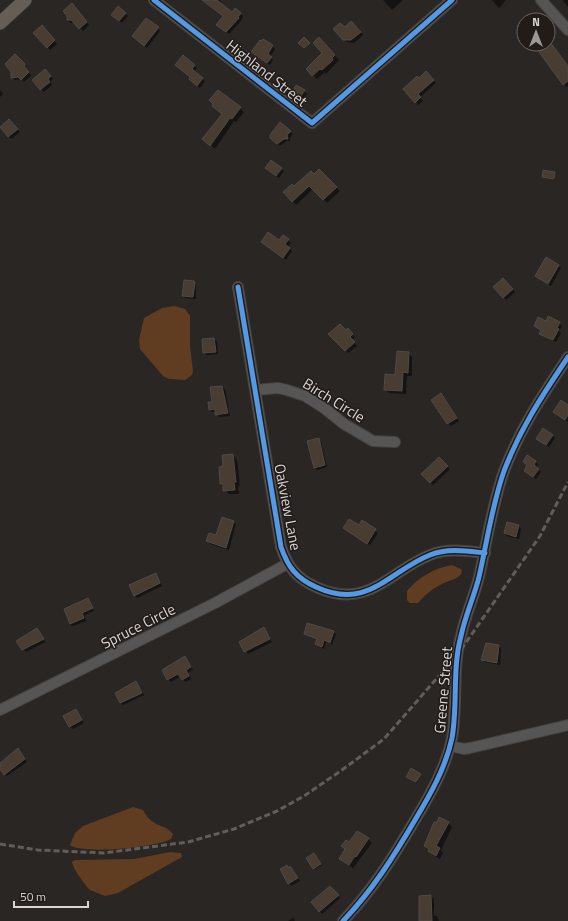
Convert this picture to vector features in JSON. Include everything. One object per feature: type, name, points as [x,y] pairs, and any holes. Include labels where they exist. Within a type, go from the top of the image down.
[{"type":"main road","points":[[0,23],[25,0]]},
{"type":"street","name":"Highland Street","points":[[154,0],[312,123],[452,0]]},
{"type":"street","points":[[541,0],[568,30]]},
{"type":"street","name":"Oakview Lane","points":[[238,286],[281,547],[287,564],[298,576],[310,585],[325,592],[341,595],[354,594],[383,583],[430,555],[454,550],[484,553]]},
{"type":"street","name":"Greene Street","points":[[343,921],[369,893],[436,783],[450,746],[456,703],[456,674],[459,643],[484,553],[499,488],[511,456],[533,409],[568,357]]},
{"type":"street","name":"Birch Circle","points":[[255,390],[287,390],[305,396],[324,408],[344,424],[374,441],[395,442]]},
{"type":"street","name":"Spruce Circle","points":[[0,710],[71,676],[287,564]]},
{"type":"street","points":[[450,746],[464,749],[470,748],[568,725]]},
{"type":"shaded area","points":[[174,306],[185,309],[190,316],[190,346],[193,371],[192,375],[185,380],[169,379],[163,376],[140,349],[139,340],[144,318],[162,308]]},
{"type":"shaded area","points":[[452,565],[461,569],[462,572],[458,577],[443,583],[426,595],[418,603],[410,603],[407,600],[407,591],[416,581],[439,568]]},
{"type":"shaded area","points":[[133,807],[143,810],[150,820],[169,830],[173,834],[171,839],[151,845],[104,850],[77,848],[70,845],[75,833],[83,826]]},
{"type":"shaded area","points":[[170,852],[181,853],[182,857],[118,893],[105,896],[90,890],[82,881],[72,862],[75,860],[134,859]]},
{"type":"building","points":[[202,0],[217,0],[232,12],[235,8],[241,13],[238,17],[239,18],[226,32],[216,25],[223,16]]},
{"type":"building","points":[[72,3],[87,22],[79,29],[71,20],[67,20],[67,16],[63,11]]},
{"type":"building","points":[[118,6],[126,13],[119,21],[111,15]]},
{"type":"building","points":[[146,18],[159,27],[144,46],[132,36]]},
{"type":"building","points":[[351,21],[361,32],[351,40],[343,40],[333,29],[340,23],[345,27]]},
{"type":"building","points":[[42,25],[55,40],[47,48],[33,33]]},
{"type":"building","points":[[304,37],[310,43],[304,48],[298,43]]},
{"type":"building","points":[[319,37],[335,55],[332,58],[333,60],[322,70],[320,69],[312,76],[306,69],[322,53],[313,43]]},
{"type":"building","points":[[263,39],[273,45],[268,54],[272,57],[267,63],[251,52],[260,40],[261,41]]},
{"type":"building","points":[[556,50],[568,66],[568,81],[563,85],[539,52],[556,52]]},
{"type":"building","points":[[15,54],[25,64],[24,66],[29,72],[21,80],[18,77],[11,78],[11,72],[5,64]]},
{"type":"building","points":[[183,55],[195,65],[192,69],[203,78],[197,86],[189,79],[190,77],[175,65]]},
{"type":"building","points":[[45,69],[51,76],[48,79],[50,82],[40,90],[32,80]]},
{"type":"building","points":[[426,71],[434,80],[418,94],[421,97],[415,103],[403,89],[417,76],[419,78]]},
{"type":"building","points":[[296,85],[305,90],[299,99],[291,94]]},
{"type":"building","points":[[218,90],[241,107],[232,119],[230,118],[210,146],[202,139],[222,114],[212,106],[213,104],[209,100]]},
{"type":"building","points":[[9,119],[18,129],[8,137],[0,127]]},
{"type":"building","points":[[280,122],[291,131],[287,135],[288,139],[284,139],[277,144],[270,138],[270,135]]},
{"type":"building","points":[[271,160],[282,168],[276,176],[265,168]]},
{"type":"building","points":[[319,169],[337,187],[323,200],[309,186],[292,202],[283,192],[292,184],[294,186],[311,171],[314,174]]},
{"type":"building","points":[[543,170],[555,172],[554,179],[542,177]]},
{"type":"building","points":[[268,232],[279,240],[283,235],[289,239],[285,244],[290,248],[283,258],[261,242]]},
{"type":"building","points":[[546,257],[559,265],[548,284],[535,276]]},
{"type":"building","points":[[503,278],[513,289],[503,298],[493,287]]},
{"type":"building","points":[[184,280],[194,281],[193,297],[182,296]]},
{"type":"building","points":[[548,316],[560,322],[557,328],[559,329],[553,340],[539,334],[541,330],[534,326],[538,317],[546,321]]},
{"type":"building","points":[[340,324],[346,330],[348,328],[353,334],[350,337],[355,342],[345,351],[328,334]]},
{"type":"building","points":[[214,338],[216,352],[203,353],[202,339]]},
{"type":"building","points":[[397,351],[409,352],[408,373],[403,372],[402,391],[384,390],[385,374],[395,375]]},
{"type":"building","points":[[222,386],[228,413],[215,415],[215,409],[209,410],[208,402],[212,402],[210,387]]},
{"type":"building","points":[[441,393],[457,418],[447,424],[431,400]]},
{"type":"building","points":[[561,400],[568,405],[568,415],[565,420],[553,412]]},
{"type":"building","points":[[543,428],[553,435],[546,445],[536,439]]},
{"type":"building","points":[[319,438],[325,465],[314,468],[307,441]]},
{"type":"building","points":[[233,454],[236,482],[234,482],[235,490],[223,491],[223,484],[220,484],[219,467],[223,466],[222,455]]},
{"type":"building","points":[[527,455],[536,461],[534,465],[539,469],[533,477],[524,471],[527,465],[523,462]]},
{"type":"building","points":[[439,457],[448,466],[430,483],[421,474]]},
{"type":"building","points":[[222,517],[234,521],[226,548],[206,541],[209,533],[216,535]]},
{"type":"building","points":[[349,519],[359,525],[362,520],[376,529],[367,544],[343,528]]},
{"type":"building","points":[[507,522],[519,525],[516,537],[504,533]]},
{"type":"building","points":[[156,573],[160,583],[134,596],[129,585]]},
{"type":"building","points":[[88,598],[93,608],[82,613],[84,618],[70,624],[64,609]]},
{"type":"building","points":[[307,623],[334,631],[330,643],[324,640],[322,647],[315,644],[317,639],[304,634]]},
{"type":"building","points":[[264,627],[270,639],[244,652],[239,642]]},
{"type":"building","points":[[37,628],[44,639],[22,650],[16,641]]},
{"type":"building","points":[[486,643],[499,645],[497,663],[481,660]]},
{"type":"building","points":[[185,656],[191,667],[186,670],[189,676],[182,680],[178,674],[167,680],[162,670]]},
{"type":"building","points":[[136,681],[142,693],[120,703],[115,693]]},
{"type":"building","points":[[76,709],[82,720],[69,727],[63,716]]},
{"type":"building","points":[[18,748],[25,759],[4,775],[0,769],[0,763]]},
{"type":"building","points":[[411,768],[421,774],[416,782],[406,777]]},
{"type":"building","points":[[439,817],[449,822],[436,846],[440,848],[436,856],[428,851],[429,849],[424,846],[434,822],[437,822]]},
{"type":"building","points":[[357,831],[369,838],[349,865],[339,859],[345,849],[341,846],[346,840],[349,842]]},
{"type":"building","points":[[314,853],[321,864],[313,869],[306,858]]},
{"type":"building","points":[[287,865],[288,868],[290,866],[298,878],[288,884],[280,869]]},
{"type":"building","points":[[330,886],[339,895],[319,912],[311,902]]},
{"type":"building","points":[[431,895],[432,921],[419,921],[419,896]]},
{"type":"railway","points":[[0,844],[38,850],[104,853],[188,842],[234,829],[277,811],[304,796],[384,739],[458,654],[540,536],[568,482]]},
{"type":"cycle path","points":[[154,0],[312,123],[452,0]]},
{"type":"cycle path","points":[[238,287],[281,547],[290,566],[298,576],[316,587],[334,593],[350,594],[364,592],[377,586],[415,562],[430,555],[444,551],[471,551],[485,553]]},
{"type":"cycle path","points":[[343,921],[364,898],[391,860],[426,801],[446,760],[454,725],[458,648],[479,577],[500,484],[504,471],[525,426],[568,357]]}]
